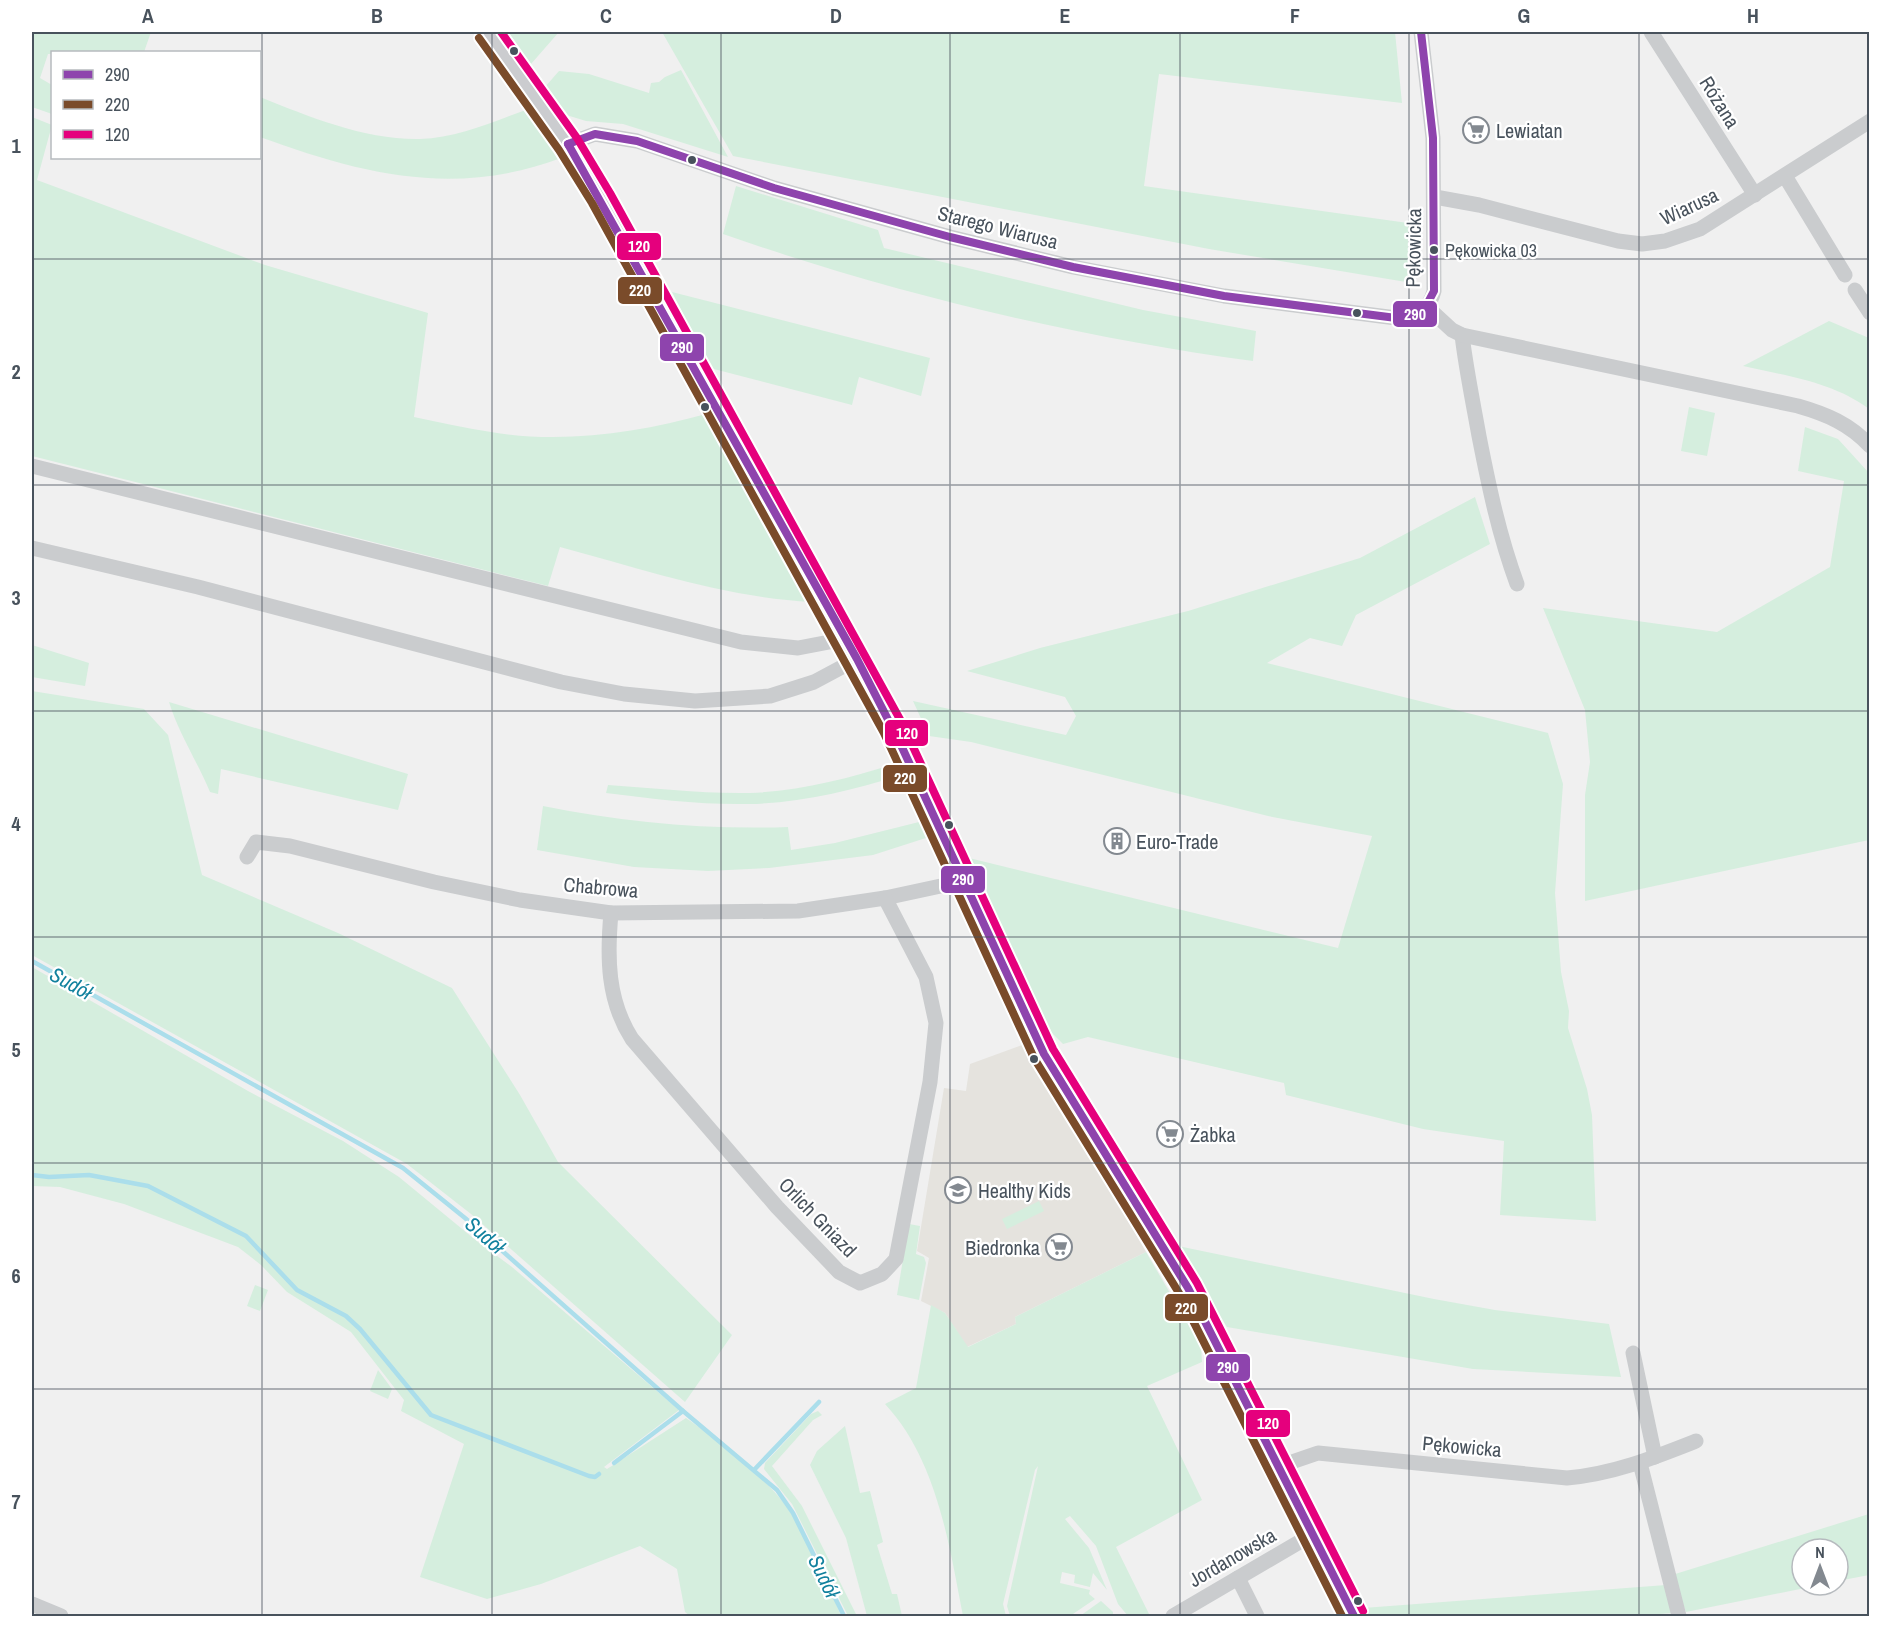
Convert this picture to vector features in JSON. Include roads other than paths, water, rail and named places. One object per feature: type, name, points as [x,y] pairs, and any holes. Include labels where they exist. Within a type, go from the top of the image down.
[{"type":"street","points":[[488,32],[568,144],[857,659],[906,754],[1044,1054],[1188,1288],[1280,1466],[1354,1617]]},
{"type":"street","name":"Pękowicka","points":[[1421,32],[1433,138],[1435,197],[1434,291],[1427,307],[1452,330],[1462,335]]},
{"type":"street","name":"Różana","points":[[1651,32],[1755,195]]},
{"type":"street","name":"Wiarusa","points":[[1435,197],[1479,205],[1618,241],[1642,244],[1665,242],[1687,235],[1755,195],[1869,121]]},
{"type":"street","name":"Starego Wiarusa","points":[[568,144],[595,134],[637,141],[774,188],[950,237],[1073,267],[1224,296],[1404,319],[1414,316],[1427,307]]},
{"type":"street","points":[[1785,176],[1845,275]]},
{"type":"street","points":[[1855,290],[1869,313]]},
{"type":"street","points":[[1517,584],[1500,539],[1468,383],[1462,335],[1821,412],[1844,423],[1869,446]]},
{"type":"street","points":[[32,466],[741,642],[798,648],[845,639]]},
{"type":"street","points":[[32,549],[198,587],[561,682],[624,694],[695,701],[770,696],[814,682],[857,659]]},
{"type":"street","name":"Chabrowa","points":[[247,857],[256,842],[290,846],[434,882],[520,900],[610,913],[798,911],[885,898],[964,881]]},
{"type":"street","name":"Orlich Gniazd","points":[[610,913],[607,957],[613,994],[620,1020],[632,1039],[777,1207],[839,1272],[860,1283],[882,1274],[896,1259],[930,1082],[936,1023],[926,977],[885,898]]},
{"type":"street","points":[[1633,1353],[1655,1457]]},
{"type":"street","name":"Pękowicka","points":[[1280,1466],[1318,1453],[1566,1478],[1599,1475],[1640,1463],[1696,1441]]},
{"type":"street","points":[[1640,1463],[1679,1617]]},
{"type":"street","name":"Jordanowska","points":[[1173,1617],[1313,1534]]},
{"type":"street","points":[[1239,1578],[1257,1617]]},
{"type":"street","points":[[32,1604],[61,1617]]},
{"type":"waterway","name":"Sudół","points":[[32,961],[403,1168],[465,1218],[683,1411],[777,1490],[793,1513],[844,1616]]},
{"type":"waterway","points":[[32,1175],[49,1177],[89,1175],[148,1186],[246,1236],[297,1290],[346,1316],[360,1329],[431,1415],[589,1476],[595,1477],[599,1474]]},
{"type":"waterway","points":[[754,1470],[819,1402]]},
{"type":"waterway","points":[[614,1463],[683,1411]]},
{"type":"place","name":"Lewiatan","points":[[1476,130]]},
{"type":"place","name":"Pękowicka 03","points":[[1434,250]]},
{"type":"place","name":"Euro-Trade","points":[[1117,841]]},
{"type":"place","name":"Żabka","points":[[1170,1134]]},
{"type":"place","name":"Healthy Kids","points":[[958,1190]]},
{"type":"place","name":"Biedronka","points":[[1059,1247]]}]
